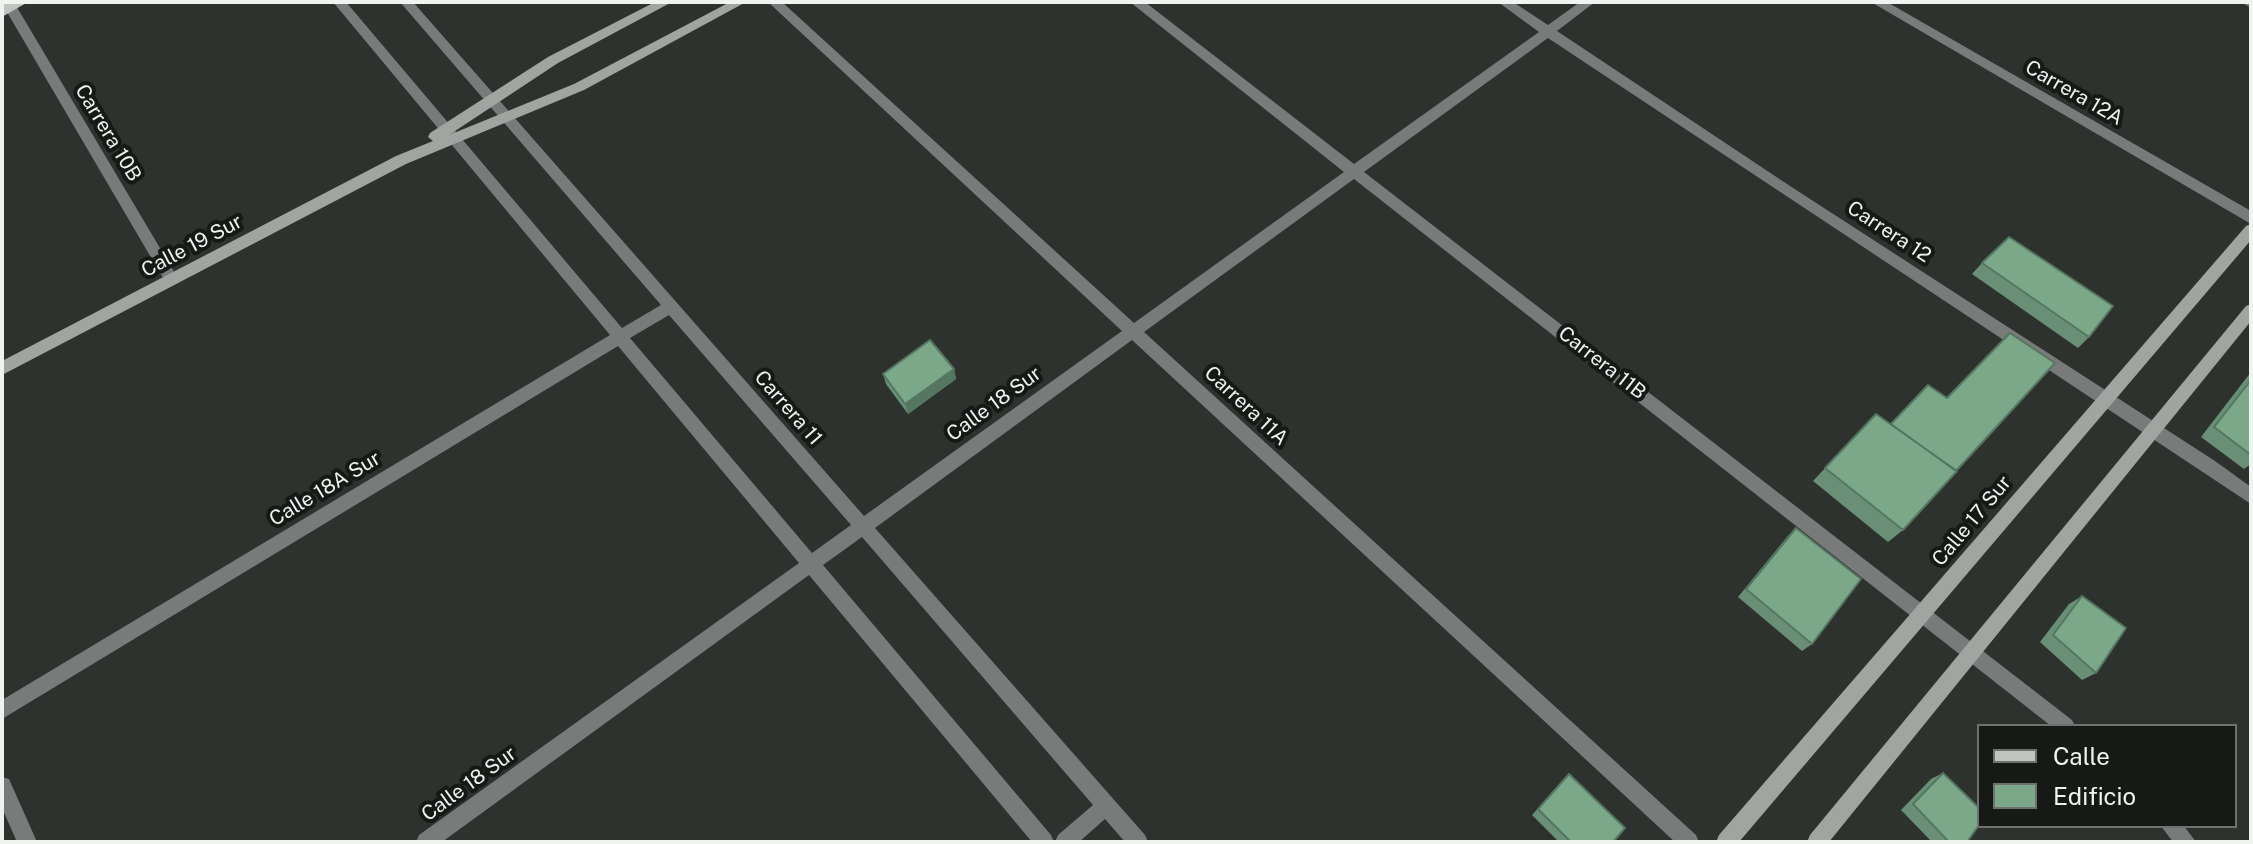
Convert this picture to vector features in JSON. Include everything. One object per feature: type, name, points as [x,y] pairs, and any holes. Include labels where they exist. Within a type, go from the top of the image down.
[{"type":"street","points":[[339,2],[1044,842]]},
{"type":"street","name":"Carrera 11","points":[[406,2],[1138,842]]},
{"type":"street","name":"Calle 19 Sur","points":[[450,134],[553,60],[666,2]]},
{"type":"street","name":"Calle 19 Sur","points":[[2,368],[450,134],[579,87],[740,2]]},
{"type":"street","name":"Carrera 11A","points":[[774,2],[1689,842]]},
{"type":"street","name":"Carrera 11B","points":[[1136,2],[2064,724]]},
{"type":"street","name":"Carrera 12","points":[[1504,2],[2251,497]]},
{"type":"street","name":"Calle 18 Sur","points":[[426,842],[1589,2]]},
{"type":"street","name":"Carrera 12A","points":[[1877,2],[2251,218]]},
{"type":"street","name":"Carrera 10B","points":[[11,7],[171,279]]},
{"type":"street","name":"Calle 17 Sur","points":[[1726,842],[2251,230]]},
{"type":"street","name":"Calle 18A Sur","points":[[2,710],[671,306]]},
{"type":"street","points":[[1817,842],[2251,310]]},
{"type":"street","points":[[2,786],[27,842]]},
{"type":"street","points":[[1065,842],[1106,806]]},
{"type":"building","points":[[2009,237],[2113,306],[2089,337],[1982,263]]},
{"type":"building","points":[[2010,333],[2055,363],[1956,471],[1891,424],[1928,385],[1947,398]]},
{"type":"building","points":[[930,340],[954,369],[905,404],[883,374]]},
{"type":"building","points":[[2251,380],[2251,455],[2214,427]]},
{"type":"building","points":[[1876,414],[1957,471],[1903,530],[1825,468]]},
{"type":"building","points":[[1796,528],[1861,579],[1812,644],[1746,589]]},
{"type":"building","points":[[2082,596],[2126,628],[2096,673],[2053,635]]},
{"type":"building","points":[[1943,773],[1977,806],[1977,828],[1967,842],[1949,842],[1913,804]]},
{"type":"building","points":[[1569,774],[1625,828],[1613,842],[1571,842],[1538,809]]}]
